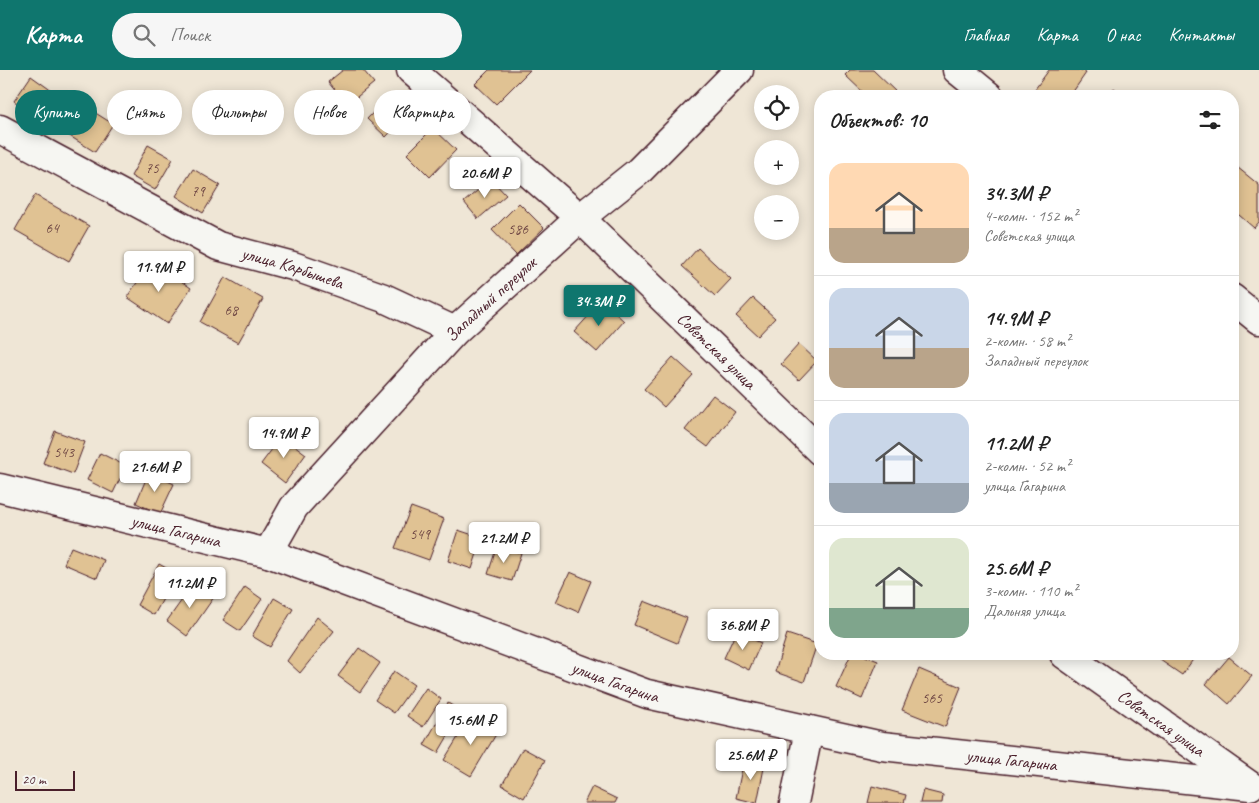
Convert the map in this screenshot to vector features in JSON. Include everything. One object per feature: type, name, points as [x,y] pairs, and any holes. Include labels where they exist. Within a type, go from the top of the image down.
[{"type":"street","name":"Советская улица","points":[[411,70],[580,218],[814,445]]},
{"type":"street","name":"Западный переулок","points":[[268,553],[294,507],[455,331],[580,218],[638,172],[739,70]]},
{"type":"street","points":[[957,70],[981,90]]},
{"type":"street","name":"улица Карбышева","points":[[0,129],[218,246],[293,266],[384,298],[455,331]]},
{"type":"street","points":[[1239,304],[1259,320]]},
{"type":"street","name":"улица Гагарина","points":[[0,488],[268,553],[647,694],[882,746],[1255,788]]},
{"type":"street","name":"Советская улица","points":[[1073,660],[1255,788]]},
{"type":"street","points":[[794,803],[809,730]]},
{"type":"building","points":[[343,70],[363,70],[374,83],[364,91],[335,90],[328,82]]},
{"type":"building","points":[[489,70],[530,70],[496,104],[475,84]]},
{"type":"building","points":[[850,70],[873,70],[894,90],[861,90],[845,75]]},
{"type":"building","points":[[1049,70],[1081,70],[1086,73],[1074,90],[1035,89]]},
{"type":"building","points":[[31,76],[51,90],[21,90]]},
{"type":"building","points":[[374,112],[374,126],[367,119]]},
{"type":"building","points":[[97,114],[107,120],[107,133],[95,152],[68,135],[97,135]]},
{"type":"building","points":[[426,135],[440,135],[456,150],[430,177],[407,154]]},
{"type":"building","points":[[148,145],[173,159],[155,190],[131,176]]},
{"type":"building","points":[[193,169],[220,185],[203,213],[176,196]]},
{"type":"building","points":[[1239,169],[1259,185],[1259,222],[1254,228],[1239,215]]},
{"type":"building","points":[[491,179],[506,195],[478,219],[464,202]]},
{"type":"building","points":[[35,195],[89,226],[69,261],[15,230]]},
{"type":"building","points":[[519,203],[544,228],[516,255],[492,230]]},
{"type":"building","points":[[698,248],[731,279],[715,296],[682,266]]},
{"type":"building","points":[[152,261],[191,288],[167,324],[127,297]]},
{"type":"building","points":[[225,277],[263,299],[238,343],[200,322]]},
{"type":"building","points":[[753,298],[775,318],[758,336],[736,316]]},
{"type":"building","points":[[602,301],[624,321],[597,352],[574,332]]},
{"type":"building","points":[[799,344],[814,358],[814,364],[799,380],[781,364]]},
{"type":"building","points":[[673,357],[693,375],[664,407],[644,389]]},
{"type":"building","points":[[713,395],[735,412],[708,447],[685,430]]},
{"type":"building","points":[[55,431],[85,442],[73,474],[43,463]]},
{"type":"building","points":[[282,436],[306,454],[285,483],[261,464]]},
{"type":"building","points":[[100,453],[126,466],[113,493],[87,480]]},
{"type":"building","points":[[149,472],[174,484],[160,514],[136,503]]},
{"type":"building","points":[[411,507],[444,519],[429,560],[395,548]]},
{"type":"building","points":[[458,530],[482,538],[472,569],[448,561]]},
{"type":"building","points":[[497,546],[521,553],[512,581],[488,574]]},
{"type":"building","points":[[71,547],[104,560],[97,578],[64,564]]},
{"type":"building","points":[[159,564],[177,574],[154,615],[137,605]]},
{"type":"building","points":[[570,572],[591,581],[578,612],[556,602]]},
{"type":"building","points":[[194,583],[214,597],[187,636],[167,621]]},
{"type":"building","points":[[245,587],[262,599],[240,631],[223,620]]},
{"type":"building","points":[[274,598],[293,609],[270,647],[252,636]]},
{"type":"building","points":[[644,601],[687,618],[677,643],[634,625]]},
{"type":"building","points":[[317,617],[334,631],[300,673],[287,661]]},
{"type":"building","points":[[736,632],[761,643],[749,670],[724,658]]},
{"type":"building","points":[[787,634],[814,643],[814,653],[804,682],[775,672]]},
{"type":"building","points":[[359,648],[380,663],[360,692],[338,676]]},
{"type":"building","points":[[848,660],[878,661],[862,699],[836,687]]},
{"type":"building","points":[[1160,660],[1193,660],[1182,675]]},
{"type":"building","points":[[1226,660],[1233,660],[1252,676],[1229,704],[1206,684]]},
{"type":"building","points":[[919,669],[961,687],[945,727],[902,710]]},
{"type":"building","points":[[394,671],[414,685],[394,713],[375,700]]},
{"type":"building","points":[[426,688],[441,699],[423,727],[407,716]]},
{"type":"building","points":[[448,703],[462,712],[438,753],[424,745]]},
{"type":"building","points":[[471,716],[498,731],[471,776],[444,760]]},
{"type":"building","points":[[523,748],[545,760],[524,798],[502,785]]},
{"type":"building","points":[[744,759],[765,763],[757,803],[736,798]]},
{"type":"building","points":[[872,786],[906,795],[904,803],[868,803]]},
{"type":"building","points":[[592,787],[617,799],[615,803],[584,803]]},
{"type":"building","points":[[923,790],[943,795],[942,803],[920,803]]}]
